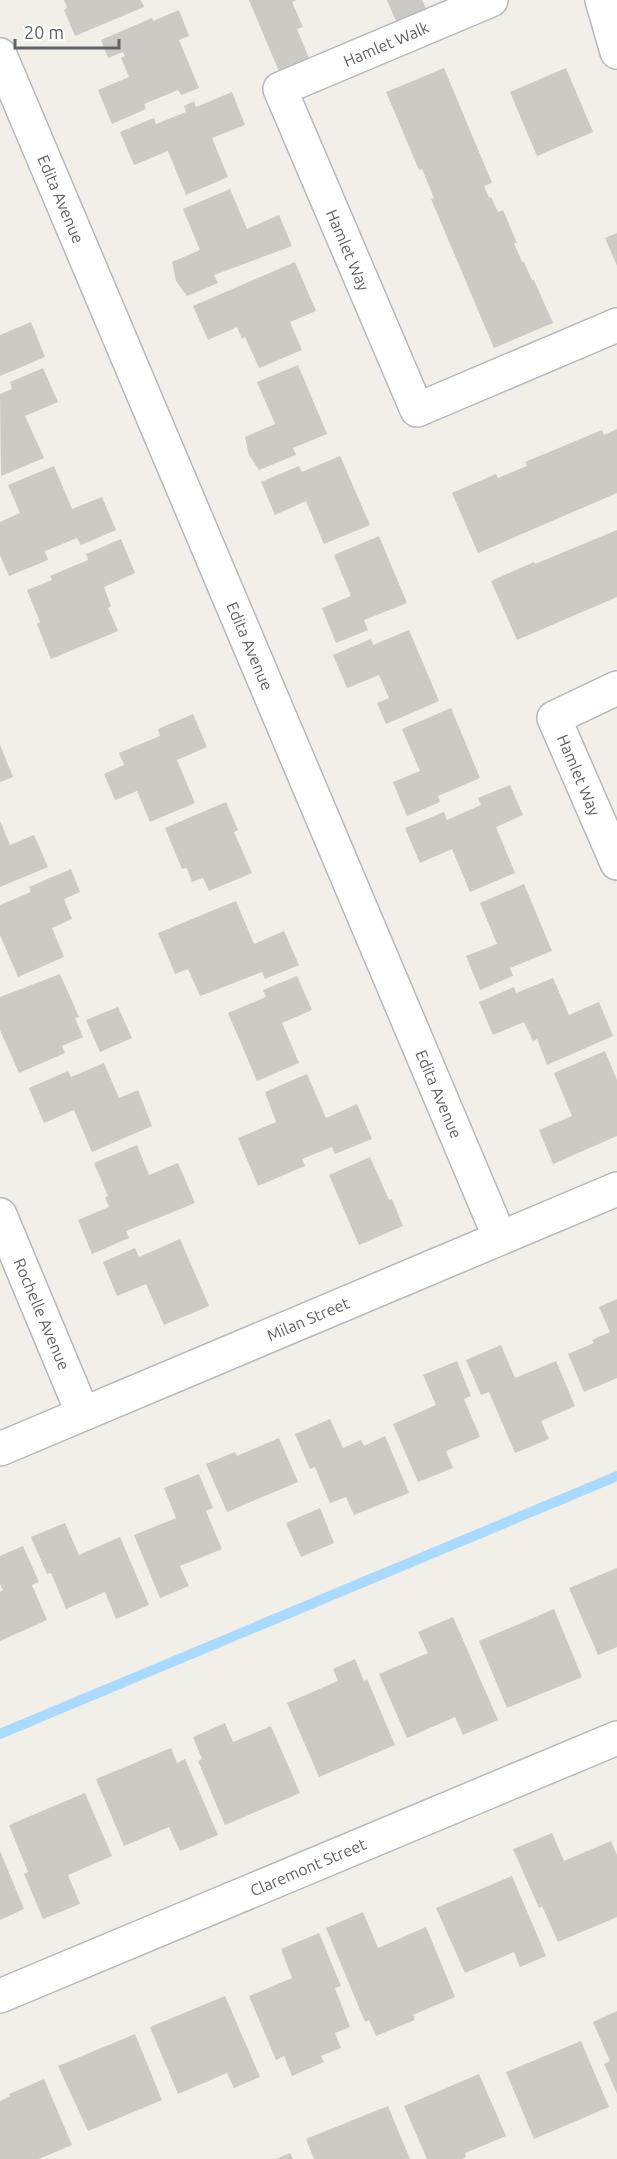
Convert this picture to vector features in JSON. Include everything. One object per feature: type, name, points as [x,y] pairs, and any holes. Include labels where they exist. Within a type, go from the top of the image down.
[{"type":"street","name":"Hamlet Walk","points":[[280,89],[491,0]]},
{"type":"street","points":[[602,0],[617,52]]},
{"type":"street","name":"Edita Avenue","points":[[0,55],[500,1238]]},
{"type":"street","name":"Hamlet Way","points":[[280,89],[417,410],[617,325]]},
{"type":"street","name":"Hamlet Way","points":[[617,688],[554,718],[617,863]]},
{"type":"street","name":"Milan Street","points":[[0,1449],[617,1189]]},
{"type":"street","name":"Rochelle Avenue","points":[[0,1215],[83,1414]]},
{"type":"street","name":"Claremont Street","points":[[0,1996],[617,1738]]},
{"type":"building","points":[[64,0],[141,0],[144,7],[75,36],[64,10],[67,7]]},
{"type":"building","points":[[249,0],[297,0],[292,2],[303,27],[297,29],[311,63],[281,76]]},
{"type":"building","points":[[387,0],[422,0],[428,13],[398,26]]},
{"type":"building","points":[[179,10],[189,36],[179,40],[199,88],[181,95],[178,90],[144,104],[146,109],[112,124],[98,90],[129,77],[121,58],[125,56],[123,52],[108,58],[101,40],[152,18],[153,21]]},
{"type":"building","points":[[444,68],[492,183],[484,186],[489,198],[491,197],[498,212],[503,210],[517,243],[514,243],[522,262],[534,280],[553,323],[494,348],[431,199],[434,198],[422,169],[419,170],[386,92]]},
{"type":"building","points":[[566,68],[593,132],[537,156],[510,92]]},
{"type":"building","points":[[232,92],[245,125],[212,138],[228,177],[186,195],[168,151],[134,165],[120,132],[154,118],[156,124],[186,112],[184,106],[194,101],[196,107]]},
{"type":"building","points":[[230,189],[247,229],[279,215],[292,246],[214,275],[218,283],[187,296],[176,281],[172,262],[200,250],[183,209]]},
{"type":"building","points":[[617,233],[617,266],[605,238]]},
{"type":"building","points":[[295,262],[316,311],[290,322],[302,350],[259,368],[245,337],[242,339],[237,327],[208,340],[193,306]]},
{"type":"building","points":[[31,322],[45,357],[0,376],[0,335]]},
{"type":"building","points":[[298,365],[327,434],[293,448],[296,455],[259,470],[249,455],[245,437],[275,424],[257,382]]},
{"type":"building","points":[[43,368],[58,402],[25,416],[44,458],[1,476],[0,394],[12,389],[10,382]]},
{"type":"building","points":[[617,429],[617,493],[478,553],[452,493],[496,474],[498,478],[527,466],[525,462],[602,430],[604,435]]},
{"type":"building","points":[[340,456],[370,525],[324,544],[306,501],[275,515],[261,482],[299,466],[302,472]]},
{"type":"building","points":[[54,466],[72,509],[102,497],[116,530],[81,545],[77,538],[45,551],[48,560],[9,576],[0,555],[0,522],[20,513],[8,485]]},
{"type":"building","points":[[617,530],[617,597],[517,640],[491,581]]},
{"type":"building","points":[[379,536],[407,603],[364,620],[368,630],[336,643],[322,608],[351,596],[334,555]]},
{"type":"building","points":[[121,539],[135,573],[104,587],[111,606],[108,608],[118,631],[51,659],[27,590],[52,580],[50,576],[88,560],[86,554]]},
{"type":"building","points":[[409,630],[439,701],[386,724],[377,703],[389,698],[379,675],[347,688],[333,655],[371,639],[373,645]]},
{"type":"building","points":[[451,708],[480,778],[438,796],[440,802],[407,816],[393,782],[420,771],[402,729]]},
{"type":"building","points":[[193,714],[207,747],[177,760],[195,803],[150,822],[137,791],[115,800],[104,774],[124,765],[119,753],[160,736],[158,729]]},
{"type":"building","points":[[0,745],[13,777],[0,782]]},
{"type":"building","points":[[510,785],[523,815],[496,827],[515,873],[470,892],[452,849],[420,863],[405,828],[444,812],[447,820],[481,805],[478,798]]},
{"type":"building","points":[[226,802],[238,830],[234,832],[252,873],[209,891],[203,878],[192,882],[187,868],[182,869],[165,828]]},
{"type":"building","points":[[0,821],[10,845],[34,835],[48,867],[0,887]]},
{"type":"building","points":[[71,869],[80,892],[64,899],[72,919],[52,928],[64,957],[18,977],[0,935],[0,905],[31,892],[29,887]]},
{"type":"building","points":[[524,884],[552,951],[510,968],[513,976],[480,990],[466,956],[497,944],[480,903]]},
{"type":"building","points":[[236,901],[254,944],[284,931],[299,965],[265,979],[262,972],[200,996],[188,969],[175,974],[158,933]]},
{"type":"building","points":[[60,974],[79,1017],[75,1018],[83,1037],[62,1046],[65,1053],[19,1073],[0,1030],[0,997]]},
{"type":"building","points":[[297,976],[312,1010],[282,1023],[299,1063],[257,1081],[228,1013],[266,997],[263,990]]},
{"type":"building","points":[[553,978],[569,1015],[599,1002],[613,1036],[547,1065],[537,1039],[533,1041],[524,1022],[493,1035],[479,1002],[514,987],[516,993]]},
{"type":"building","points":[[118,1007],[132,1038],[100,1052],[86,1020]]},
{"type":"building","points":[[605,1051],[617,1080],[617,1136],[553,1164],[539,1130],[572,1116],[554,1073]]},
{"type":"building","points":[[104,1063],[119,1098],[138,1090],[152,1126],[92,1152],[74,1110],[44,1123],[29,1088],[68,1071],[71,1077]]},
{"type":"building","points":[[307,1074],[326,1118],[357,1104],[372,1139],[335,1154],[332,1147],[302,1159],[305,1166],[258,1186],[238,1138],[276,1122],[265,1092]]},
{"type":"building","points":[[137,1145],[149,1175],[178,1163],[195,1203],[126,1231],[129,1238],[92,1254],[78,1220],[109,1207],[105,1197],[108,1196],[94,1163]]},
{"type":"building","points":[[370,1157],[403,1226],[359,1245],[329,1175]]},
{"type":"building","points":[[180,1239],[209,1306],[164,1325],[146,1284],[117,1296],[103,1262],[135,1248],[139,1257]]},
{"type":"building","points":[[617,1299],[617,1378],[584,1392],[568,1354],[594,1343],[592,1340],[610,1332],[599,1307]]},
{"type":"building","points":[[501,1345],[515,1378],[556,1361],[575,1406],[541,1421],[549,1439],[515,1453],[489,1392],[481,1395],[466,1360]]},
{"type":"building","points":[[457,1361],[471,1396],[464,1399],[480,1437],[446,1451],[453,1468],[418,1482],[393,1424],[436,1405],[423,1375]]},
{"type":"building","points":[[330,1419],[343,1448],[361,1440],[364,1446],[385,1436],[409,1493],[354,1515],[346,1497],[330,1503],[315,1467],[310,1469],[295,1434]]},
{"type":"building","points":[[279,1438],[298,1482],[227,1512],[206,1464],[235,1452],[237,1456]]},
{"type":"building","points":[[199,1474],[213,1508],[206,1511],[222,1549],[180,1566],[189,1586],[160,1598],[134,1535],[176,1518],[164,1488]]},
{"type":"building","points":[[320,1508],[334,1543],[301,1557],[286,1523]]},
{"type":"building","points":[[65,1523],[79,1555],[120,1537],[149,1605],[116,1619],[105,1592],[66,1609],[51,1573],[47,1574],[31,1537]]},
{"type":"building","points":[[23,1546],[39,1582],[32,1585],[47,1620],[0,1641],[0,1592],[3,1590],[0,1584],[0,1556]]},
{"type":"building","points":[[617,1568],[617,1647],[598,1655],[569,1588]]},
{"type":"building","points":[[554,1609],[582,1677],[507,1708],[479,1641]]},
{"type":"building","points":[[453,1617],[498,1720],[463,1735],[455,1717],[407,1738],[379,1674],[428,1653],[418,1632]]},
{"type":"building","points":[[355,1659],[364,1681],[367,1679],[395,1745],[319,1777],[287,1703],[338,1681],[333,1669]]},
{"type":"building","points":[[225,1723],[233,1742],[271,1726],[300,1793],[225,1825],[198,1761],[202,1759],[193,1737]]},
{"type":"building","points":[[171,1748],[177,1763],[185,1759],[218,1835],[180,1851],[169,1827],[124,1846],[96,1779]]},
{"type":"building","points":[[85,1793],[112,1856],[68,1875],[80,1904],[43,1919],[24,1874],[28,1872],[9,1825]]},
{"type":"building","points":[[552,1833],[564,1861],[611,1841],[617,1855],[617,1917],[558,1942],[542,1906],[539,1908],[513,1849]]},
{"type":"building","points":[[0,1851],[24,1909],[0,1920]]},
{"type":"building","points":[[512,1876],[546,1956],[520,1967],[514,1952],[465,1973],[436,1908]]},
{"type":"building","points":[[363,1912],[378,1948],[426,1927],[455,1997],[413,2015],[415,2020],[376,2036],[369,2020],[365,2022],[326,1928]]},
{"type":"building","points":[[319,1933],[341,1986],[335,1988],[350,2027],[335,2033],[341,2048],[321,2056],[324,2062],[292,2076],[284,2056],[276,2060],[249,1996],[292,1978],[281,1949]]},
{"type":"building","points":[[225,1996],[260,2077],[234,2088],[227,2073],[178,2094],[150,2027]]},
{"type":"building","points":[[617,2011],[617,2094],[604,2064],[610,2061],[593,2022]]},
{"type":"building","points":[[135,2034],[162,2100],[88,2131],[58,2066]]},
{"type":"building","points":[[581,2041],[609,2107],[534,2139],[506,2072]]},
{"type":"building","points":[[479,2074],[506,2136],[465,2153],[466,2157],[461,2159],[427,2159],[404,2106]]},
{"type":"building","points":[[44,2079],[72,2145],[39,2159],[0,2159],[0,2101],[10,2096],[9,2094]]},
{"type":"building","points":[[388,2106],[410,2159],[314,2159],[306,2139]]},
{"type":"building","points":[[290,2153],[293,2159],[276,2159]]},
{"type":"waterway","points":[[0,1734],[617,1476]]}]
